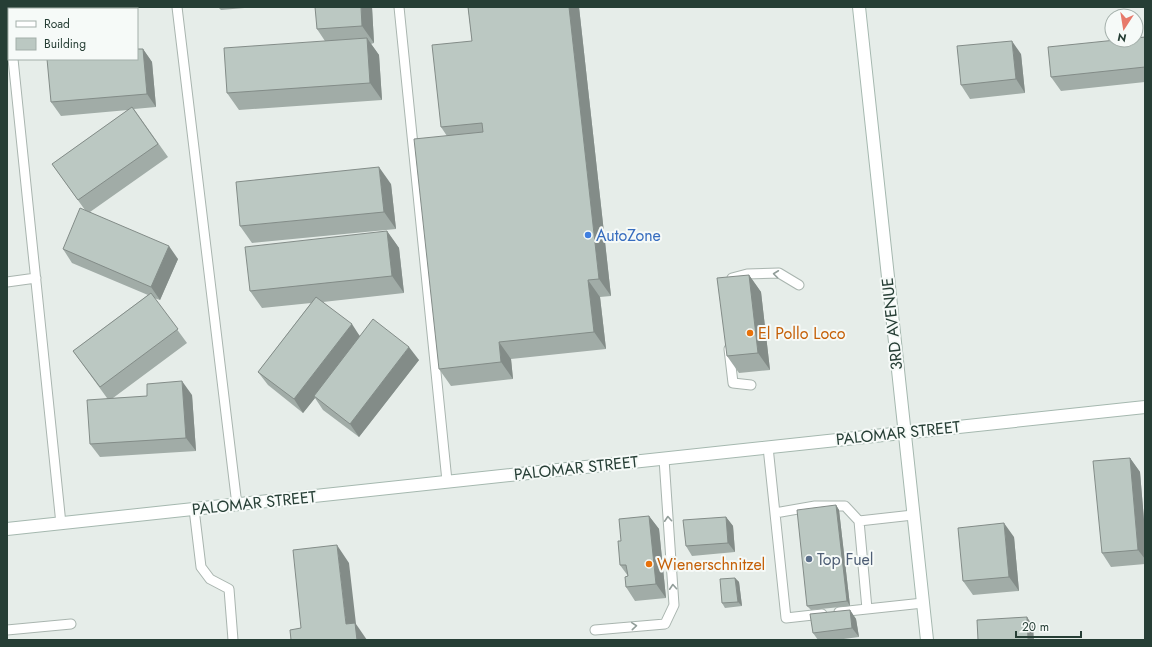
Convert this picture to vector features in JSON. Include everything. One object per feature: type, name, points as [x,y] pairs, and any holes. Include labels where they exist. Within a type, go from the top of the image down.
[{"type":"main road","name":"3RD AVENUE","points":[[859,7],[927,640]]},
{"type":"main road","name":"PALOMAR STREET","points":[[7,529],[1145,407]]},
{"type":"lane","points":[[7,7],[8,19]]},
{"type":"lane","points":[[177,7],[236,505]]},
{"type":"lane","points":[[399,7],[447,481]]},
{"type":"lane","points":[[13,60],[61,524]]},
{"type":"lane","points":[[726,285],[728,280],[747,274],[779,273],[799,285]]},
{"type":"lane","points":[[7,282],[36,278]]},
{"type":"lane","points":[[727,336],[733,382],[751,384]]},
{"type":"lane","points":[[768,448],[786,618],[923,603]]},
{"type":"lane","points":[[595,630],[665,624],[674,604],[664,458]]},
{"type":"lane","points":[[775,513],[815,506],[845,506],[859,521],[867,609]]},
{"type":"lane","points":[[194,509],[201,567],[210,579],[229,589],[233,640]]},
{"type":"lane","points":[[859,521],[913,515]]},
{"type":"lane","points":[[7,630],[71,624]]},
{"type":"building","points":[[315,7],[361,7],[362,26],[317,29]]},
{"type":"building","points":[[468,7],[569,7],[599,279],[588,280],[594,332],[499,342],[501,362],[439,369],[414,139],[483,132],[482,123],[441,127],[432,45],[472,41]]},
{"type":"building","points":[[1144,37],[1145,67],[1051,77],[1048,47],[1104,41],[1104,48],[1144,48]]},
{"type":"building","points":[[367,38],[370,83],[227,93],[224,48]]},
{"type":"building","points":[[1012,41],[1016,79],[961,85],[957,46]]},
{"type":"building","points":[[138,49],[143,49],[147,94],[51,102],[47,60],[138,60]]},
{"type":"building","points":[[132,107],[158,144],[78,200],[52,164]]},
{"type":"building","points":[[379,167],[384,212],[240,226],[236,182]]},
{"type":"building","points":[[80,208],[169,246],[151,287],[63,249]]},
{"type":"building","points":[[387,231],[392,276],[250,291],[245,247]]},
{"type":"building","points":[[749,275],[758,353],[727,356],[717,278]]},
{"type":"building","points":[[151,293],[178,329],[100,387],[73,351]]},
{"type":"building","points":[[316,297],[352,324],[294,399],[258,372]]},
{"type":"building","points":[[373,319],[409,347],[350,424],[314,396]]},
{"type":"building","points":[[182,381],[186,438],[90,444],[87,400],[147,396],[147,384]]},
{"type":"building","points":[[1130,458],[1138,550],[1102,553],[1093,461]]},
{"type":"building","points":[[836,505],[847,601],[807,606],[797,510]]},
{"type":"building","points":[[649,516],[656,584],[626,587],[625,577],[628,576],[626,565],[620,565],[618,541],[621,541],[619,519]]},
{"type":"building","points":[[726,517],[728,543],[686,546],[683,520]]},
{"type":"building","points":[[1004,523],[1009,577],[963,581],[958,528]]},
{"type":"building","points":[[337,545],[346,624],[355,623],[357,640],[291,640],[290,630],[301,628],[293,550]]},
{"type":"building","points":[[735,578],[738,602],[722,603],[720,579]]},
{"type":"building","points":[[850,610],[852,628],[813,633],[810,614]]},
{"type":"building","points":[[1027,617],[1028,640],[978,640],[977,620]]},
{"type":"place","name":"AutoZone","points":[[588,235]]},
{"type":"place","name":"El Pollo Loco","points":[[750,333]]},
{"type":"place","name":"Top Fuel","points":[[809,559]]},
{"type":"place","name":"Wienerschnitzel","points":[[649,564]]}]
